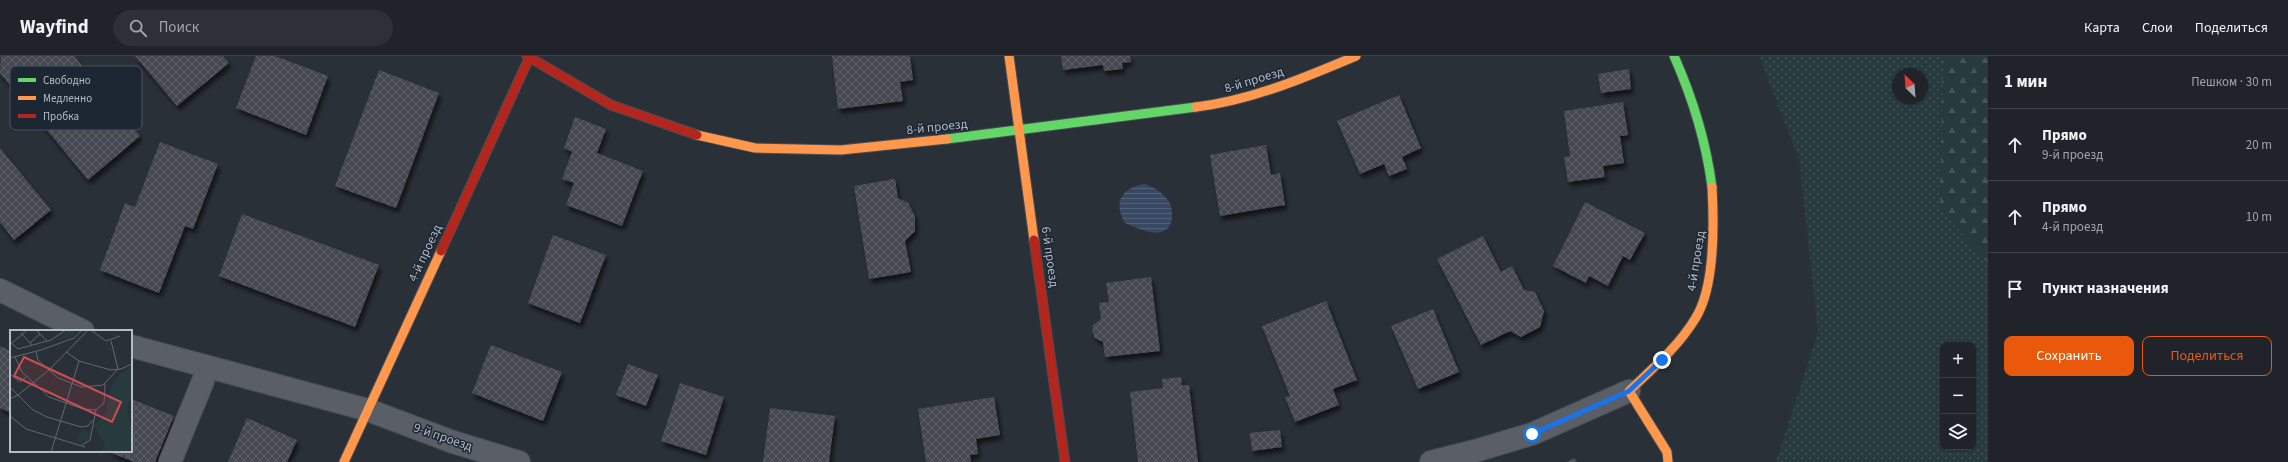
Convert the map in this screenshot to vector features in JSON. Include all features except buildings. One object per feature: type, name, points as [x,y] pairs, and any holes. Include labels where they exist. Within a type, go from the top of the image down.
[{"type":"street","name":"8-й проезд","points":[[529,56],[611,105],[690,134],[755,148],[841,150],[1020,131],[1220,104],[1282,87],[1356,56]]},
{"type":"street","name":"4-й проезд","points":[[344,462],[529,56]]},
{"type":"street","name":"6-й проезд","points":[[1009,56],[1065,462]]},
{"type":"street","name":"4-й проезд","points":[[1629,391],[1662,360],[1696,319],[1706,293],[1714,239],[1714,196],[1708,153],[1682,73],[1674,56]]},
{"type":"street","points":[[0,290],[81,330]]},
{"type":"street","name":"9-й проезд","points":[[132,346],[368,410],[453,442],[519,462]]},
{"type":"street","points":[[170,462],[203,381]]},
{"type":"street","points":[[1431,462],[1475,452],[1532,434],[1629,391],[1667,452],[1668,462]]},
{"type":"green space","points":[[1759,56],[1988,56],[1988,462],[1776,462],[1818,332],[1799,159]]},
{"type":"green space","points":[[1943,56],[1988,56],[1988,263],[1940,209]]},
{"type":"water","points":[[1145,184],[1160,192],[1166,197],[1170,204],[1172,213],[1171,223],[1166,230],[1161,232],[1147,232],[1133,227],[1125,223],[1121,215],[1120,202],[1125,193],[1130,189]]},
{"type":"traffic: fast","points":[[1674,56],[1698,120],[1712,187]]},
{"type":"traffic: fast","points":[[947,139],[1196,107]]},
{"type":"traffic: slow","points":[[1009,56],[1034,240]]},
{"type":"traffic: slow","points":[[1196,107],[1217,104],[1258,94],[1356,56]]},
{"type":"traffic: slow","points":[[697,135],[755,148],[841,150],[947,139]]},
{"type":"traffic: slow","points":[[1668,462],[1667,452],[1629,391],[1681,339],[1702,306],[1710,273],[1712,255],[1712,187]]},
{"type":"traffic: slow","points":[[344,462],[441,251]]},
{"type":"traffic: jam","points":[[527,56],[611,105],[697,135]]},
{"type":"traffic: jam","points":[[441,251],[530,56]]},
{"type":"traffic: jam","points":[[1034,240],[1065,462]]},
{"type":"route","points":[[1532,434],[1629,391],[1662,360]]}]
